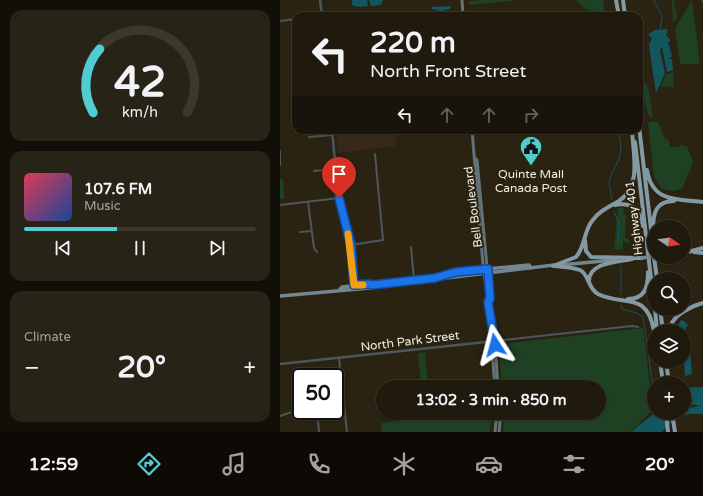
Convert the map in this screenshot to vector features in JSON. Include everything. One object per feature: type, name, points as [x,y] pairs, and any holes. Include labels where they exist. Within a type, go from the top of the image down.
[{"type":"highway","points":[[616,0],[618,12]]},
{"type":"highway","points":[[623,0],[624,12]]},
{"type":"highway","points":[[553,266],[576,257],[595,216],[628,194],[633,184],[633,134]]},
{"type":"highway","name":"Highway 401","points":[[633,134],[647,244]]},
{"type":"highway","points":[[640,134],[647,173],[653,188],[663,196],[688,201]]},
{"type":"highway","name":"Highway 401","points":[[640,134],[650,220]]},
{"type":"highway","points":[[654,220],[657,207],[666,201],[703,202]]},
{"type":"highway","points":[[611,206],[625,204],[637,209],[642,223],[647,247]]},
{"type":"highway","points":[[586,234],[585,248],[587,254],[591,256],[642,258]]},
{"type":"highway","points":[[694,252],[703,251]]},
{"type":"highway","points":[[691,252],[703,251]]},
{"type":"highway","points":[[591,288],[589,276],[596,268],[642,258]]},
{"type":"highway","points":[[619,299],[637,298],[644,293],[648,283],[648,264]]},
{"type":"highway","points":[[553,266],[580,270],[584,273],[591,288],[599,295],[636,303],[644,307],[651,316],[654,324]]},
{"type":"highway","points":[[671,324],[677,316],[703,303]]},
{"type":"highway","points":[[691,307],[696,306]]},
{"type":"highway","points":[[667,420],[668,430]]},
{"type":"highway","points":[[673,420],[675,432]]},
{"type":"main road","points":[[462,0],[463,12]]},
{"type":"main road","name":"Bell Boulevard","points":[[472,134],[483,274],[486,300],[488,302],[491,325],[494,329],[494,380]]},
{"type":"main road","name":"Bell Boulevard","points":[[475,158],[477,160],[488,269],[490,299],[488,302]]},
{"type":"main road","points":[[435,278],[438,279],[531,268],[647,258]]},
{"type":"main road","points":[[280,296],[354,287],[370,288],[372,285],[435,278],[453,273],[483,269],[529,265],[531,268]]},
{"type":"main road","name":"Bell Boulevard","points":[[493,341],[497,380]]},
{"type":"main road","points":[[495,432],[496,420]]},
{"type":"main road","points":[[498,432],[500,420]]},
{"type":"street","points":[[320,0],[322,12]]},
{"type":"street","points":[[280,21],[292,20]]},
{"type":"street","points":[[309,137],[333,135],[339,198],[351,245],[354,287]]},
{"type":"street","points":[[280,151],[280,165]]},
{"type":"street","points":[[351,245],[383,240],[375,154]]},
{"type":"street","points":[[314,170],[336,169]]},
{"type":"street","points":[[280,205],[339,198]]},
{"type":"street","points":[[308,202],[314,248],[317,252]]},
{"type":"street","points":[[300,232],[312,230]]},
{"type":"street","points":[[411,247],[414,280]]},
{"type":"street","name":"North Park Street","points":[[280,364],[632,326],[638,327]]},
{"type":"street","points":[[339,358],[340,368]]},
{"type":"street","points":[[344,410],[347,432]]},
{"type":"street","points":[[280,416],[292,412]]},
{"type":"street","points":[[318,420],[319,432]]},
{"type":"shaded area","points":[[336,134],[395,134],[396,146],[338,153]]},
{"type":"green space","points":[[519,0],[469,5],[469,1]]},
{"type":"green space","points":[[576,0],[603,0],[604,12],[593,12],[587,10]]},
{"type":"green space","points":[[672,0],[674,0],[677,18],[673,23]]},
{"type":"green space","points":[[692,0],[700,64],[680,64],[675,28]]},
{"type":"green space","points":[[673,73],[674,87],[661,86],[666,74]]},
{"type":"green space","points":[[643,83],[646,83],[649,91],[653,119],[648,115],[643,92]]},
{"type":"green space","points":[[648,122],[658,122],[665,139],[669,140],[669,147],[680,147],[679,145],[687,146],[693,162],[682,189],[673,191],[662,189],[654,177]]},
{"type":"green space","points":[[280,179],[283,179],[284,199],[280,199]]},
{"type":"green space","points":[[618,208],[624,208],[623,214],[626,215],[625,238],[629,240],[629,243],[627,244],[623,240],[623,250],[614,249]]},
{"type":"green space","points":[[643,328],[649,376],[647,376],[647,415],[631,432],[503,432],[504,420],[606,420],[606,380],[501,380],[499,346],[501,344]]},
{"type":"green space","points":[[425,352],[427,380],[420,380],[418,353]]},
{"type":"green space","points":[[407,420],[491,420],[490,432],[382,432],[381,423]]},
{"type":"water","points":[[352,0],[367,0],[368,6],[357,7],[352,5]]},
{"type":"water","points":[[369,0],[383,0],[381,5],[371,6]]},
{"type":"water","points":[[451,6],[450,9],[441,11],[431,9],[432,7]]},
{"type":"water","points":[[668,29],[666,35],[671,41],[668,42],[672,56],[669,59],[672,59],[673,70],[667,72],[662,47],[660,50],[665,73],[656,93],[649,45],[652,38],[648,35],[654,30]]},
{"type":"water","points":[[681,320],[687,324],[679,324]]},
{"type":"water","points":[[691,363],[692,374],[685,376],[684,368],[691,368]]},
{"type":"water","points":[[703,387],[703,414],[691,414],[691,408],[699,406],[694,404],[691,406],[693,400],[691,399],[691,388]]},
{"type":"water","points":[[647,419],[647,420],[674,420],[662,432],[632,432]]},
{"type":"waterway","points":[[654,0],[662,17],[660,29]]},
{"type":"waterway","points":[[612,200],[609,183],[611,175],[619,159],[621,149],[619,134]]},
{"type":"waterway","points":[[614,211],[619,224],[618,244]]},
{"type":"waterway","points":[[621,266],[621,294]]},
{"type":"waterway","points":[[621,305],[622,309],[637,313],[643,317],[651,376]]},
{"type":"slow traffic","points":[[348,234],[351,245],[354,285],[363,285]]},
{"type":"place","name":"Quinte Mall Canada Post","points":[[531,166]]},
{"type":"route","points":[[339,198],[351,245],[354,285],[372,285],[435,278],[450,273],[488,269],[490,299],[488,302],[491,325],[494,329],[495,345]]}]
